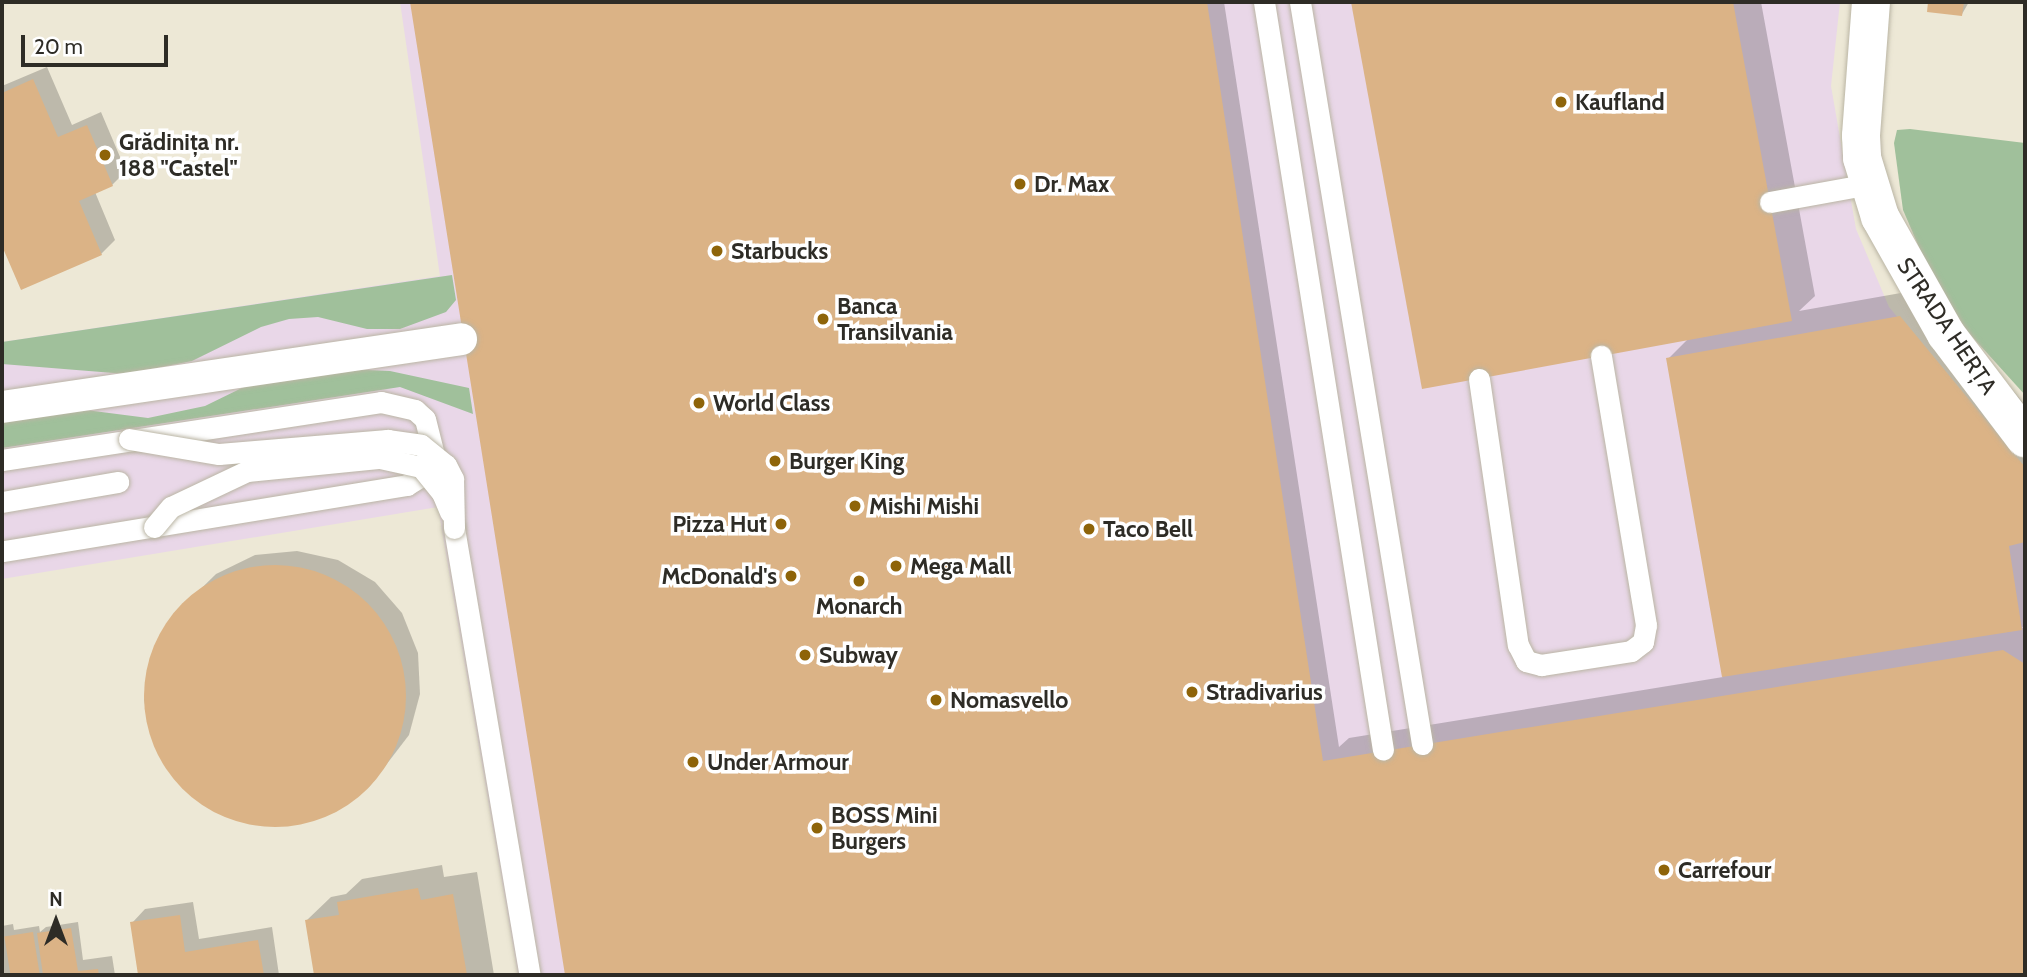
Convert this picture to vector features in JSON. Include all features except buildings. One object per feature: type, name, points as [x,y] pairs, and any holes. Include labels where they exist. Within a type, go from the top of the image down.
[{"type":"street","name":"STRADA HERȚA","points":[[1871,2],[1861,136],[1869,184],[1895,249],[1947,334],[2025,438]]},
{"type":"street","points":[[2,407],[461,339]]},
{"type":"lane","points":[[1264,2],[1383,750]]},
{"type":"lane","points":[[1300,2],[1422,744]]},
{"type":"lane","points":[[1770,202],[1869,184]]},
{"type":"lane","points":[[1479,379],[1518,645],[1526,660],[1541,665],[1630,651],[1643,642],[1646,625],[1601,356]]},
{"type":"lane","points":[[2,460],[382,402],[415,410],[425,419],[433,452],[418,478],[407,485],[2,551]]},
{"type":"lane","points":[[129,439],[219,454],[387,440],[421,444],[433,452],[453,479],[454,528],[530,975]]},
{"type":"lane","points":[[154,527],[171,507],[247,471],[380,458],[421,467],[442,493],[454,528]]},
{"type":"lane","points":[[2,502],[118,482]]},
{"type":"shaded area","name":"Mega Mall","points":[[400,2],[1840,2],[1831,86],[1856,229],[1889,307],[2025,470],[2025,975],[518,975],[438,507],[2,579],[2,342],[440,276]]},
{"type":"green space","points":[[1910,129],[2025,143],[2025,395],[1967,331],[1928,268],[1903,210],[1894,143],[1897,130]]},
{"type":"green space","points":[[452,275],[456,300],[446,312],[400,329],[367,329],[318,317],[289,319],[261,327],[192,361],[126,374],[2,364],[2,342]]},
{"type":"green space","points":[[343,369],[390,371],[469,388],[473,414],[400,387],[2,448],[2,419],[78,409],[148,418],[205,406],[254,382]]},
{"type":"place","name":"Kaufland","points":[[1561,102]]},
{"type":"place","name":"Grădinița nr. 188 \"Castel\"","points":[[105,155]]},
{"type":"place","name":"Dr. Max","points":[[1020,184]]},
{"type":"place","name":"Starbucks","points":[[717,251]]},
{"type":"place","name":"Banca Transilvania","points":[[823,319]]},
{"type":"place","name":"World Class","points":[[699,403]]},
{"type":"place","name":"Burger King","points":[[775,461]]},
{"type":"place","name":"Mishi Mishi","points":[[855,506]]},
{"type":"place","name":"Pizza Hut","points":[[781,524]]},
{"type":"place","name":"Taco Bell","points":[[1089,529]]},
{"type":"place","name":"Mega Mall","points":[[896,566]]},
{"type":"place","name":"McDonald's","points":[[791,576]]},
{"type":"place","name":"Monarch","points":[[859,581]]},
{"type":"place","name":"Subway","points":[[805,655]]},
{"type":"place","name":"Stradivarius","points":[[1192,692]]},
{"type":"place","name":"Nomasvello","points":[[936,700]]},
{"type":"place","name":"Under Armour","points":[[693,762]]},
{"type":"place","name":"BOSS Mini Burgers","points":[[817,828]]},
{"type":"place","name":"Carrefour","points":[[1664,870]]}]
